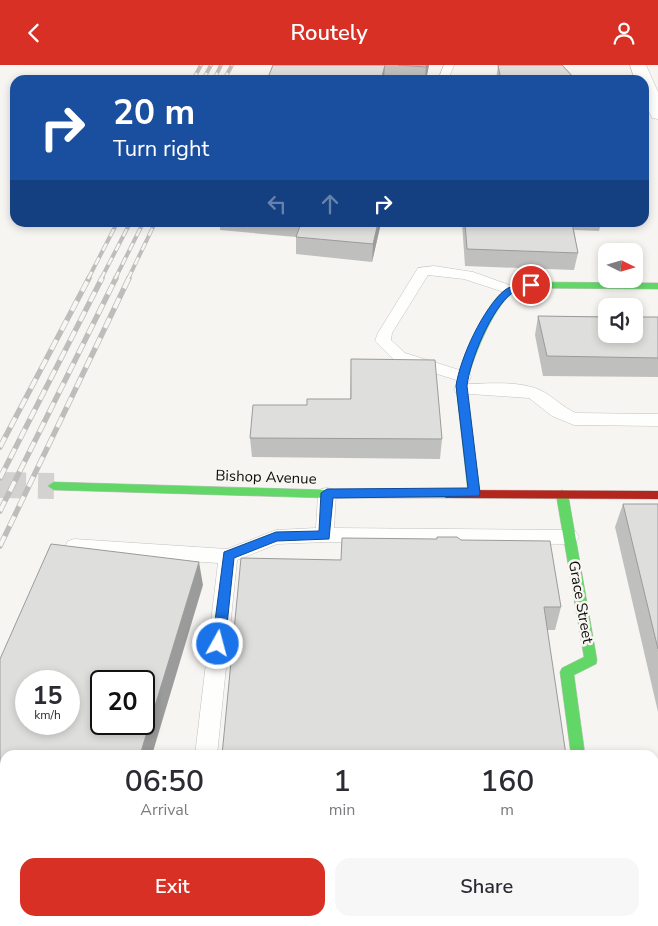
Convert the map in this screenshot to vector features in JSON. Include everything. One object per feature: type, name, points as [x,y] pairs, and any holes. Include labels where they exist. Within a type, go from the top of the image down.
[{"type":"street","points":[[649,92],[658,114]]},
{"type":"street","points":[[474,493],[462,383],[478,337],[495,306],[510,290],[537,285],[658,286]]},
{"type":"street","name":"Bishop Avenue","points":[[54,486],[327,493],[658,495]]},
{"type":"street","name":"Grace Street","points":[[562,493],[591,660],[567,672],[577,750]]},
{"type":"lane","points":[[510,290],[479,277],[436,270],[423,271],[383,341],[400,357],[462,383],[533,393],[541,397],[558,412],[574,419],[658,420]]},
{"type":"lane","points":[[325,535],[327,493]]},
{"type":"lane","points":[[74,546],[228,556],[276,537],[325,535],[570,537]]},
{"type":"lane","points":[[207,750],[228,556]]},
{"type":"building","points":[[273,65],[385,65],[382,75],[269,75]]},
{"type":"building","points":[[398,65],[426,65],[426,67]]},
{"type":"building","points":[[498,65],[562,65],[571,75],[500,75]]},
{"type":"building","points":[[300,227],[377,227],[373,244],[296,237]]},
{"type":"building","points":[[465,227],[573,227],[578,253],[467,249]]},
{"type":"building","points":[[538,316],[598,317],[598,343],[643,343],[643,317],[658,317],[658,358],[547,356]]},
{"type":"building","points":[[351,359],[435,360],[442,439],[250,438],[253,405],[307,405],[307,399],[351,399]]},
{"type":"building","points":[[623,504],[658,504],[658,649]]},
{"type":"building","points":[[437,537],[457,537],[461,540],[550,541],[561,607],[544,607],[565,750],[222,750],[241,558],[341,560],[342,538],[437,539]]},
{"type":"building","points":[[51,544],[199,562],[155,706],[155,670],[90,670],[90,735],[146,735],[142,750],[0,750],[0,659]]},
{"type":"tunnel","points":[[0,485],[54,486]]},
{"type":"railway","points":[[196,75],[201,65]]},
{"type":"railway","points":[[206,75],[211,65]]},
{"type":"railway","points":[[216,75],[221,65]]},
{"type":"railway","points":[[227,75],[232,65]]},
{"type":"railway","points":[[88,279],[115,227]]},
{"type":"railway","points":[[101,279],[128,227]]},
{"type":"railway","points":[[115,279],[141,227]]},
{"type":"railway","points":[[128,279],[153,227]]},
{"type":"railway","points":[[0,447],[89,278]]},
{"type":"railway","points":[[0,478],[102,278]]},
{"type":"railway","points":[[0,511],[116,278]]},
{"type":"railway","points":[[0,546],[129,278]]},
{"type":"traffic: fast","points":[[474,493],[461,386],[479,335],[501,298],[511,290],[531,285],[658,286]]},
{"type":"traffic: fast","points":[[54,486],[327,494],[446,494]]},
{"type":"traffic: fast","points":[[562,494],[591,660],[567,672],[577,750]]},
{"type":"traffic: jam","points":[[446,494],[658,495]]},
{"type":"route","points":[[218,644],[228,556],[276,537],[325,535],[327,493],[474,493],[461,386],[463,377],[478,337],[495,306],[510,290],[531,285]]}]
